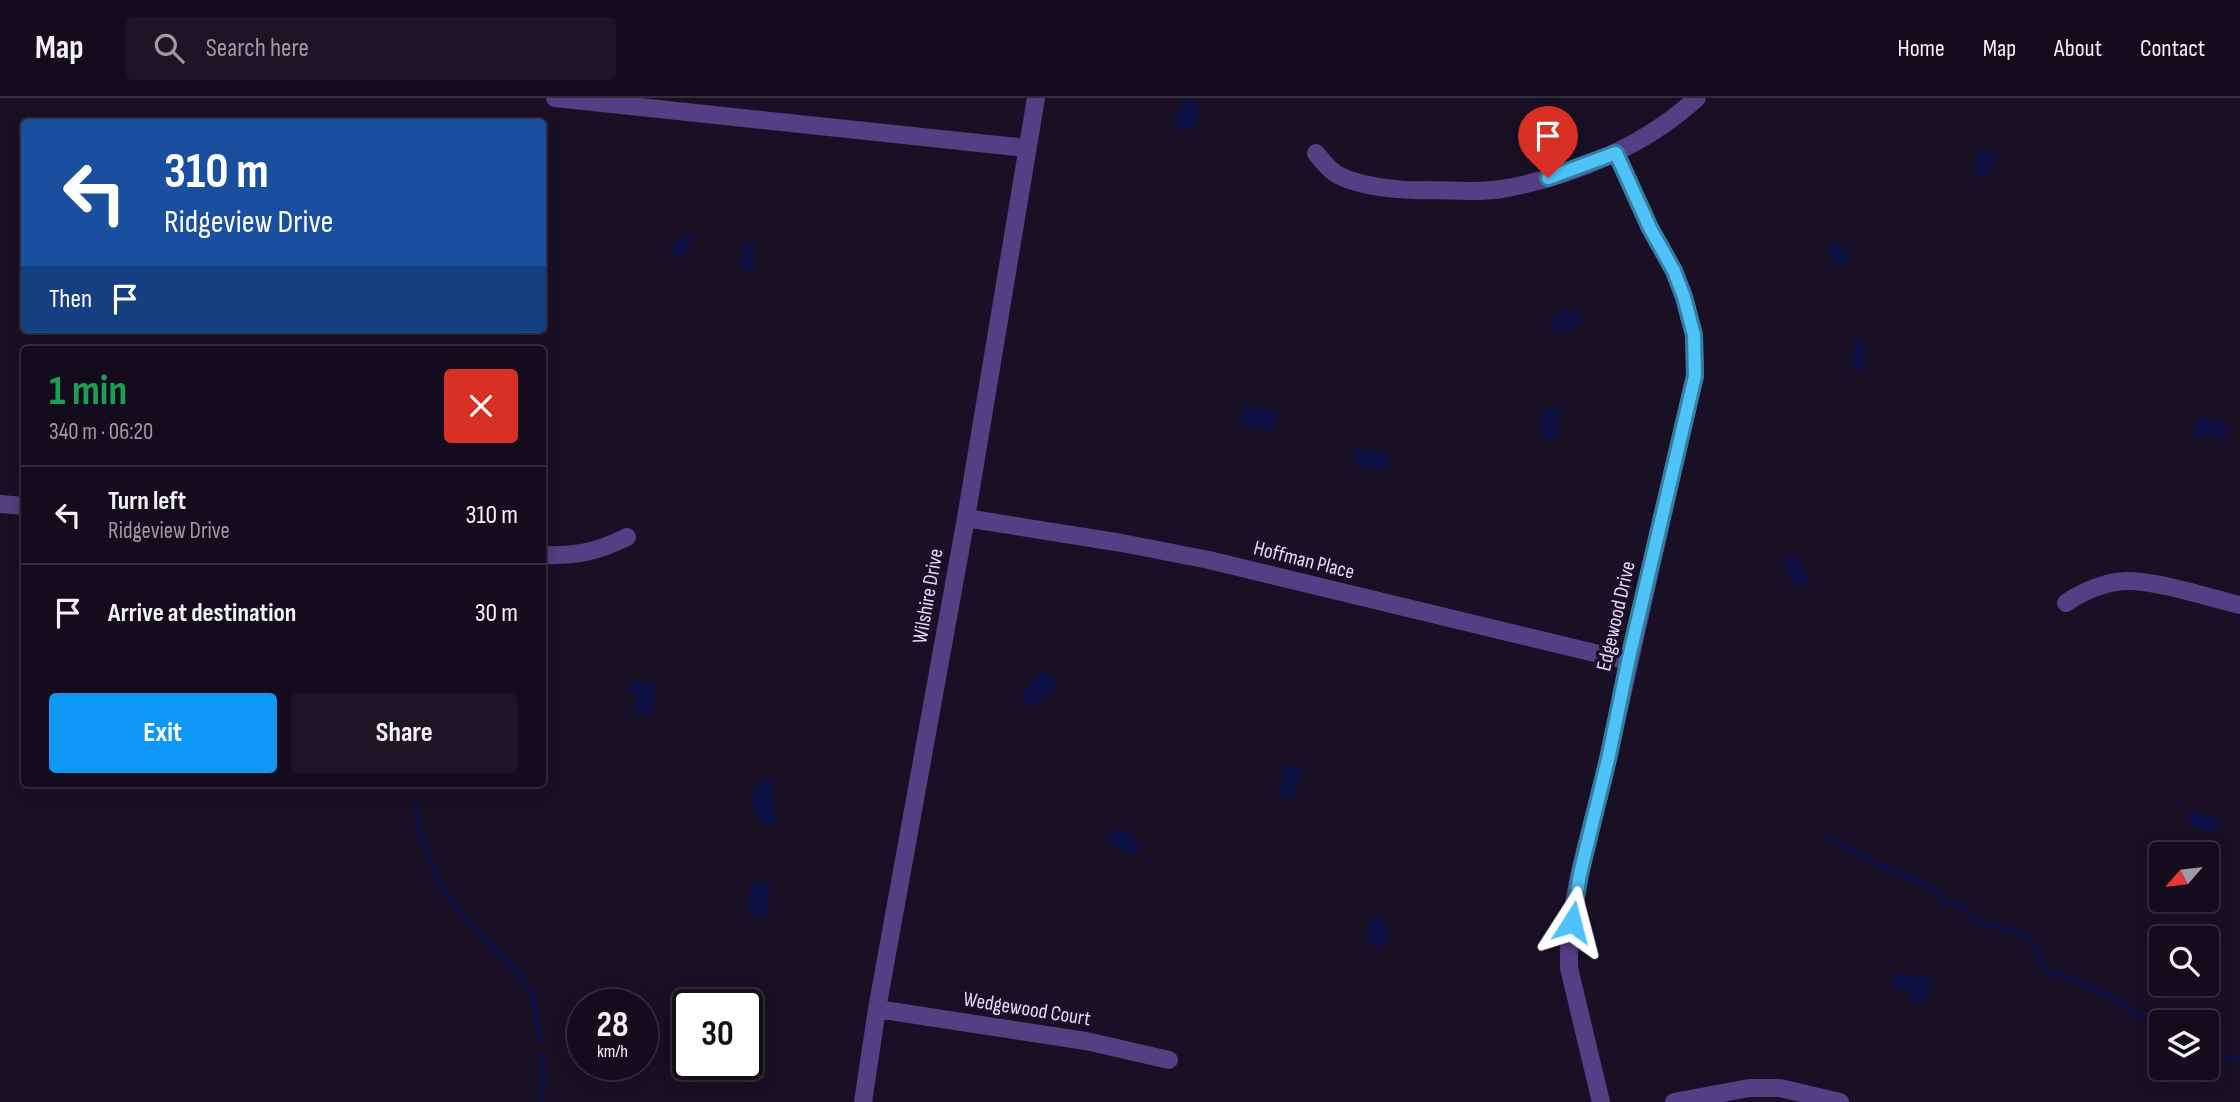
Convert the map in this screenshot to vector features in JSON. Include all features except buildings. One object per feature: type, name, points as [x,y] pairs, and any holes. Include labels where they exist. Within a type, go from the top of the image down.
[{"type":"street","points":[[555,98],[1026,148]]},
{"type":"street","name":"Wilshire Drive","points":[[863,1102],[877,1009],[966,518],[1036,98]]},
{"type":"street","points":[[1316,153],[1337,174],[1352,180],[1405,191],[1499,189],[1548,178],[1616,153],[1667,122],[1697,98]]},
{"type":"street","name":"Edgewood Drive","points":[[1601,1102],[1569,968],[1568,946],[1580,874],[1695,376],[1694,335],[1684,297],[1616,153]]},
{"type":"street","points":[[0,503],[21,506]]},
{"type":"street","name":"Hoffman Place","points":[[966,518],[1209,560],[1628,662]]},
{"type":"street","points":[[546,555],[586,554],[627,537]]},
{"type":"street","points":[[2066,603],[2074,597],[2114,582],[2127,581],[2147,583],[2240,605]]},
{"type":"street","name":"Wedgewood Court","points":[[877,1009],[1086,1041],[1168,1060]]},
{"type":"street","points":[[1674,1102],[1749,1088],[1780,1088],[1840,1102]]},
{"type":"shaded area","points":[[1193,100],[1196,106],[1198,120],[1193,127],[1183,132],[1178,129],[1174,119],[1182,103]]},
{"type":"shaded area","points":[[1984,149],[1997,156],[1989,174],[1982,178],[1974,173],[1977,165],[1975,155]]},
{"type":"shaded area","points":[[687,232],[694,237],[683,256],[674,257],[670,246]]},
{"type":"shaded area","points":[[1833,242],[1845,249],[1848,256],[1845,265],[1836,265],[1832,259],[1828,246]]},
{"type":"shaded area","points":[[742,244],[755,245],[754,270],[741,270]]},
{"type":"shaded area","points":[[1563,310],[1569,314],[1576,310],[1583,322],[1573,329],[1556,332],[1551,324],[1552,316],[1561,315]]},
{"type":"shaded area","points":[[1855,340],[1862,342],[1865,349],[1861,371],[1855,371],[1850,365],[1854,353],[1852,344]]},
{"type":"shaded area","points":[[1245,404],[1278,413],[1273,432],[1240,423]]},
{"type":"shaded area","points":[[1548,408],[1557,408],[1560,413],[1558,437],[1554,439],[1544,439],[1540,435],[1542,413]]},
{"type":"shaded area","points":[[2203,417],[2225,423],[2227,436],[2221,441],[2207,434],[2198,437],[2195,424]]},
{"type":"shaded area","points":[[1356,448],[1379,453],[1385,451],[1389,468],[1379,471],[1352,464]]},
{"type":"shaded area","points":[[1791,555],[1806,569],[1809,581],[1806,585],[1796,585],[1784,567],[1785,560]]},
{"type":"shaded area","points":[[1041,672],[1055,678],[1056,682],[1053,693],[1044,696],[1032,708],[1026,705],[1022,696],[1024,690],[1030,688],[1029,684]]},
{"type":"shaded area","points":[[631,680],[655,684],[650,716],[634,713],[637,693],[629,692]]},
{"type":"shaded area","points":[[1286,764],[1302,768],[1293,799],[1278,795]]},
{"type":"shaded area","points":[[766,777],[773,782],[775,818],[774,823],[762,826],[754,809],[752,795]]},
{"type":"shaded area","points":[[2189,812],[2217,819],[2219,823],[2216,834],[2192,826],[2187,818]]},
{"type":"shaded area","points":[[1120,828],[1140,843],[1139,852],[1130,856],[1123,849],[1111,844],[1110,833]]},
{"type":"shaded area","points":[[758,882],[765,883],[771,889],[767,914],[756,917],[747,911],[750,886]]},
{"type":"shaded area","points":[[1376,916],[1382,918],[1386,925],[1387,942],[1382,947],[1373,947],[1367,940],[1369,920]]},
{"type":"shaded area","points":[[1895,972],[1930,979],[1925,1004],[1908,1001],[1910,990],[1892,986]]},
{"type":"waterway","points":[[415,805],[421,835],[438,880],[459,912],[527,985],[532,995],[541,1042]]},
{"type":"waterway","points":[[1828,837],[1873,862],[1935,889],[1945,903],[1961,904],[1976,923],[2012,930],[2029,939],[2049,972],[2118,1000],[2136,1014],[2149,1019]]},
{"type":"waterway","points":[[2219,1053],[2233,1059],[2240,1058]]},
{"type":"waterway","points":[[541,1102],[544,1074],[542,1056]]},
{"type":"route","points":[[1548,178],[1616,153],[1650,228],[1674,271],[1694,335],[1695,376],[1580,874],[1572,922]]}]
